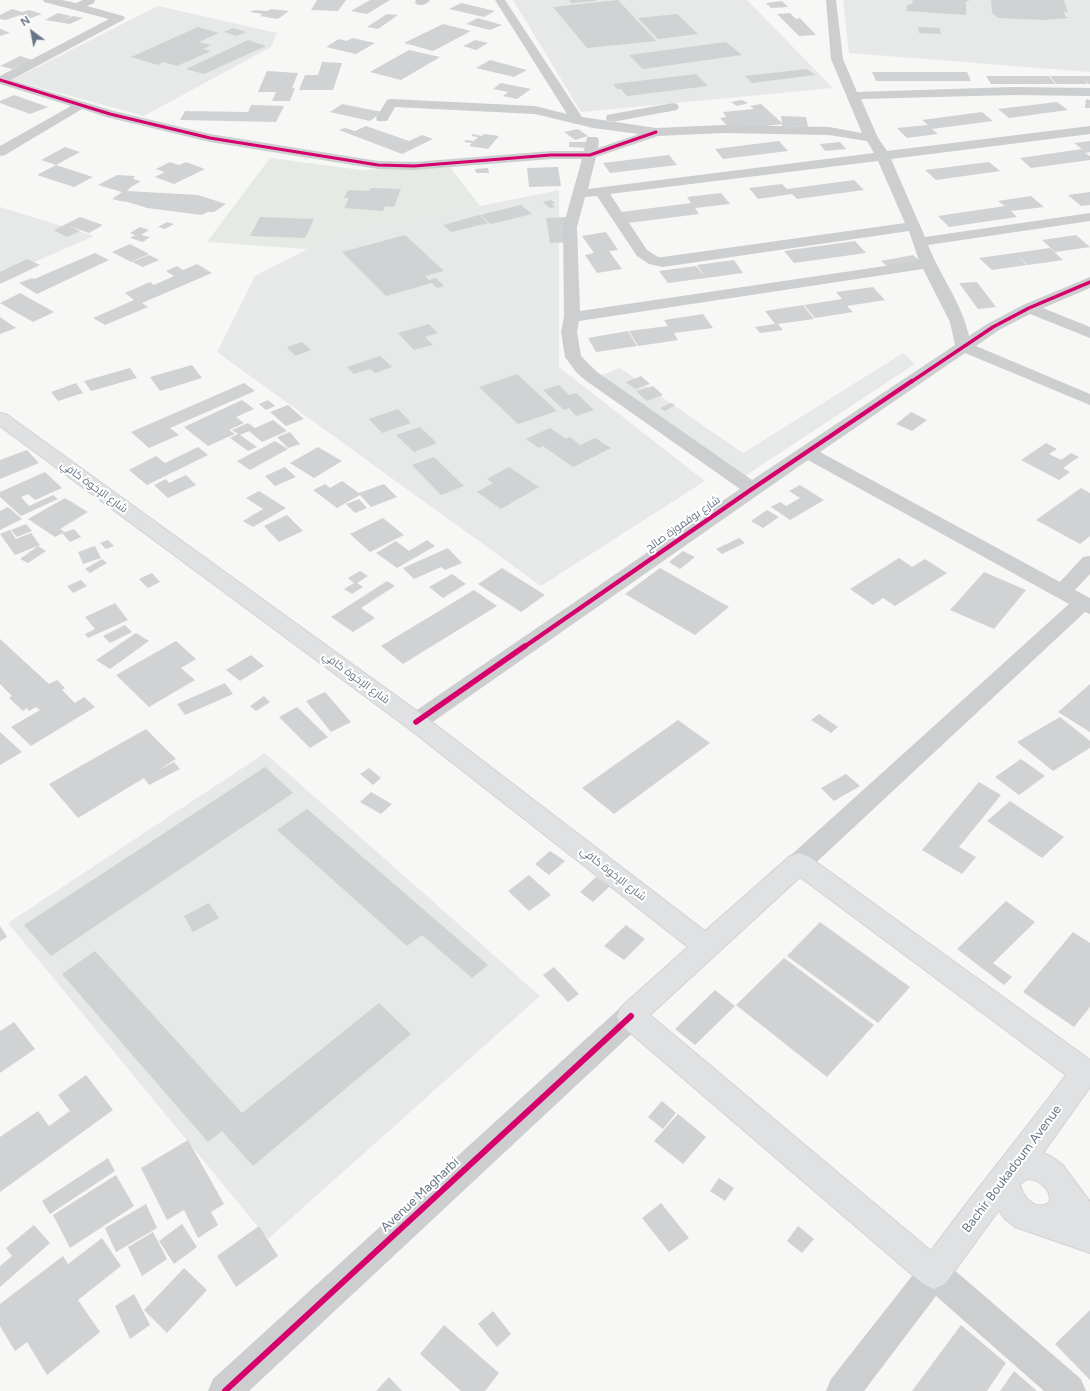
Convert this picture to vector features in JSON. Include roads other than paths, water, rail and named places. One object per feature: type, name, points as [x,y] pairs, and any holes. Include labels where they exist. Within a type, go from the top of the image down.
[{"type":"main road","name":"شارع الإخوة كافي","points":[[0,418],[416,722],[706,946]]},
{"type":"main road","points":[[934,1273],[631,1016],[706,946],[799,863],[1088,1071]]},
{"type":"main road","name":"Bachir Boukadoum Avenue","points":[[934,1273],[978,1212],[1088,1071]]},
{"type":"main road","points":[[978,1212],[1051,1220],[1059,1216],[1064,1209],[1057,1182],[1039,1135]]},
{"type":"main road","points":[[1090,1227],[1057,1182],[1041,1167],[1032,1164],[1020,1166],[1010,1172],[1006,1180],[1005,1188],[1012,1205],[1031,1217],[1090,1238]]},
{"type":"street","points":[[0,80],[119,18],[48,0]]},
{"type":"street","points":[[77,7],[91,0]]},
{"type":"street","points":[[500,0],[577,120]]},
{"type":"street","points":[[831,0],[837,59],[871,138],[883,156],[914,226],[928,264],[946,295],[958,322],[963,346],[1090,400]]},
{"type":"street","points":[[0,80],[110,114],[210,138],[385,165],[414,166],[551,155],[590,155],[656,132],[723,129],[829,131],[871,138]]},
{"type":"street","points":[[853,96],[1013,91],[1090,92]]},
{"type":"street","points":[[382,118],[391,103],[535,110],[593,124],[611,117],[673,107]]},
{"type":"street","points":[[0,152],[81,105]]},
{"type":"street","points":[[611,117],[656,132]]},
{"type":"street","points":[[593,124],[590,155],[570,228],[572,317],[569,332],[574,357],[582,368],[752,489]]},
{"type":"street","points":[[579,194],[1090,130]]},
{"type":"street","points":[[601,192],[642,253],[646,257],[659,262],[674,262],[914,226]]},
{"type":"street","points":[[919,242],[1090,217]]},
{"type":"street","points":[[572,317],[928,264]]},
{"type":"street","name":"شارع بوقموزة صالح","points":[[416,722],[752,489],[963,346],[993,327],[1029,308],[1090,282]]},
{"type":"street","points":[[1029,308],[1090,333]]},
{"type":"street","points":[[799,863],[1063,622],[1086,605],[807,452]]},
{"type":"street","points":[[1062,592],[1090,562]]},
{"type":"street","name":"Avenue Magharbi","points":[[225,1391],[631,1016]]},
{"type":"street","points":[[842,1391],[934,1273],[1069,1391]]}]
